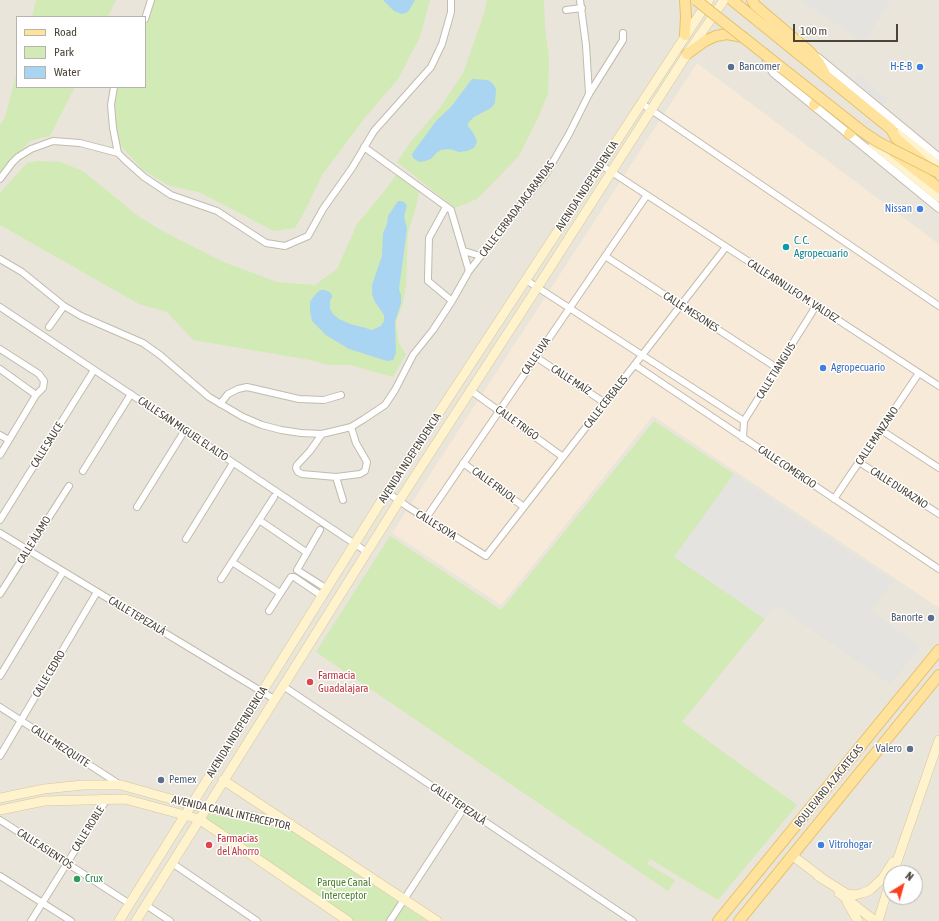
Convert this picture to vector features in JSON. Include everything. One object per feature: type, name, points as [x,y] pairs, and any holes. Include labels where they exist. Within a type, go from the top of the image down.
[{"type":"main road","points":[[685,0],[685,35]]},
{"type":"main road","points":[[696,0],[862,132],[939,174]]},
{"type":"main road","name":"AVENIDA INDEPENDENCIA","points":[[136,921],[399,500],[652,111],[687,54],[724,0]]},
{"type":"main road","points":[[727,0],[770,38],[870,121],[887,139],[910,178],[939,197]]},
{"type":"main road","points":[[732,0],[825,76],[887,139],[939,188]]},
{"type":"main road","points":[[752,0],[755,5],[810,52],[819,63],[825,76]]},
{"type":"main road","points":[[706,1],[887,139],[939,174]]},
{"type":"main road","points":[[706,1],[717,12],[754,42],[816,101],[852,130],[887,139],[939,166]]},
{"type":"main road","name":"AVENIDA INDEPENDENCIA","points":[[119,921],[387,492],[706,1]]},
{"type":"main road","points":[[687,54],[705,41],[727,34],[741,36],[754,42]]},
{"type":"main road","name":"BOULEVARD A ZACATECAS","points":[[718,921],[939,650]]},
{"type":"main road","name":"BOULEVARD A ZACATECAS","points":[[739,921],[939,675]]},
{"type":"main road","points":[[895,865],[939,740]]},
{"type":"main road","points":[[223,780],[292,824]]},
{"type":"main road","name":"AVENIDA CANAL INTERCEPTOR","points":[[0,798],[44,789],[83,785],[121,785],[192,805],[292,824],[437,921]]},
{"type":"main road","name":"AVENIDA CANAL INTERCEPTOR","points":[[0,810],[44,801],[126,799],[199,820],[348,921]]},
{"type":"main road","points":[[792,831],[790,844],[793,856],[876,921],[883,901]]},
{"type":"main road","points":[[818,876],[847,894],[855,895],[863,893],[870,890],[883,878],[900,849]]},
{"type":"main road","points":[[835,889],[852,909],[858,921]]},
{"type":"street","points":[[146,16],[152,0]]},
{"type":"street","points":[[0,179],[12,162],[31,149],[53,141],[80,142],[118,153],[144,177],[171,195],[217,211],[266,243],[285,246],[308,236],[323,209],[374,131],[431,67],[442,44],[451,12],[452,0]]},
{"type":"street","name":"CALLE CERRADA JACARANDAS","points":[[0,259],[22,272],[64,306],[82,316],[143,343],[220,404],[243,417],[262,425],[301,433],[322,434],[351,427],[384,404],[395,390],[413,355],[433,330],[469,271],[547,172],[569,134],[589,94],[586,44],[580,0]]},
{"type":"street","points":[[566,10],[582,8]]},
{"type":"street","points":[[589,94],[623,40],[623,33]]},
{"type":"street","points":[[810,52],[939,158]]},
{"type":"street","points":[[114,88],[111,106],[113,128],[118,153]]},
{"type":"street","points":[[640,104],[939,306]]},
{"type":"street","points":[[852,130],[910,178],[939,208]]},
{"type":"street","points":[[364,147],[446,207],[452,213],[469,271]]},
{"type":"street","name":"CALLE ARNULFO M. VALDEZ","points":[[600,165],[939,386]]},
{"type":"street","name":"CALLE UVA","points":[[426,518],[647,195]]},
{"type":"street","points":[[446,207],[429,238],[428,281],[452,301]]},
{"type":"street","name":"CALLE CEREALES","points":[[486,556],[726,247]]},
{"type":"street","points":[[464,251],[480,256]]},
{"type":"street","name":"CALLE MESONES","points":[[605,256],[777,368]]},
{"type":"street","points":[[526,280],[744,421]]},
{"type":"street","points":[[49,327],[64,306]]},
{"type":"street","name":"CALLE TIANGUIS","points":[[743,438],[744,421],[816,306]]},
{"type":"street","name":"CALLE SAN MIGUEL EL ALTO","points":[[0,307],[366,552]]},
{"type":"street","points":[[0,350],[39,374],[44,381],[43,388],[36,395],[0,455]]},
{"type":"street","name":"CALLE MAÍZ","points":[[536,357],[606,403]]},
{"type":"street","name":"CALLE COMERCIO","points":[[635,365],[939,569]]},
{"type":"street","points":[[0,369],[36,395]]},
{"type":"street","name":"CALLE SAUCE","points":[[0,520],[94,370]]},
{"type":"street","name":"CALLE MANZANO","points":[[834,499],[919,373]]},
{"type":"street","points":[[220,404],[228,394],[238,389],[247,387],[299,399],[324,400],[341,395]]},
{"type":"street","name":"CALLE TRIGO","points":[[470,390],[563,457]]},
{"type":"street","points":[[83,471],[130,394]]},
{"type":"street","points":[[322,434],[310,451],[299,462],[296,468],[302,474],[336,477],[360,474],[365,470],[367,462],[356,443],[351,427]]},
{"type":"street","points":[[137,507],[185,430]]},
{"type":"street","points":[[880,430],[939,468]]},
{"type":"street","points":[[0,435],[9,440]]},
{"type":"street","name":"CALLE DURAZNO","points":[[859,462],[939,514]]},
{"type":"street","points":[[186,539],[233,463]]},
{"type":"street","name":"CALLE FRIJOL","points":[[463,463],[524,508]]},
{"type":"street","points":[[336,477],[343,500]]},
{"type":"street","name":"CALLE ÁLAMO","points":[[0,594],[69,486]]},
{"type":"street","name":"CALLE SOYA","points":[[387,492],[486,556]]},
{"type":"street","points":[[221,578],[274,496]]},
{"type":"street","points":[[259,520],[306,552]]},
{"type":"street","points":[[320,530],[297,570],[325,593]]},
{"type":"street","name":"CALLE TEPEZALÁ","points":[[0,533],[274,699]]},
{"type":"street","points":[[232,562],[280,593]]},
{"type":"street","points":[[0,676],[64,572]]},
{"type":"street","points":[[269,611],[291,577],[294,577],[325,593]]},
{"type":"street","name":"CALLE CEDRO","points":[[0,756],[97,592]]},
{"type":"street","name":"CALLE TEPEZALÁ","points":[[283,686],[633,921]]},
{"type":"street","name":"CALLE MEZQUITE","points":[[0,707],[121,785]]},
{"type":"street","name":"CALLE ROBLE","points":[[31,921],[107,799]]},
{"type":"street","points":[[390,921],[464,808]]},
{"type":"street","name":"CALLE ASIENTOS","points":[[0,820],[130,904]]},
{"type":"street","points":[[172,863],[257,921]]},
{"type":"street","points":[[0,876],[71,921]]},
{"type":"street","points":[[146,905],[170,921]]},
{"type":"shaded area","points":[[0,0],[939,0],[939,921],[0,921]]},
{"type":"shaded area","points":[[801,0],[890,0],[864,43]]},
{"type":"shaded area","points":[[697,63],[939,244],[939,608],[653,416],[501,605],[392,533]]},
{"type":"shaded area","points":[[859,75],[887,99],[883,104],[854,81]]},
{"type":"shaded area","points":[[734,474],[893,581],[871,611],[921,647],[890,684],[776,605],[765,619],[674,557]]},
{"type":"green space","points":[[36,0],[116,0],[108,16],[32,16]]},
{"type":"green space","points":[[154,0],[430,0],[420,37],[398,79],[363,120],[322,175],[295,228],[274,231],[199,192],[170,186],[143,170],[120,145],[112,115],[117,88],[146,88],[146,20]]},
{"type":"green space","points":[[487,0],[544,0],[549,59],[548,94],[519,156],[477,199],[455,208],[397,162],[413,139],[439,109],[463,73],[485,11]]},
{"type":"green space","points":[[16,76],[16,88],[74,88],[50,136],[30,141],[9,163],[0,176],[0,125],[5,117]]},
{"type":"green space","points":[[39,161],[60,162],[83,171],[138,216],[159,229],[221,261],[277,282],[315,285],[337,269],[357,224],[396,175],[419,192],[408,232],[406,286],[403,303],[396,321],[399,344],[406,354],[393,377],[350,365],[329,365],[310,360],[193,340],[167,312],[139,304],[0,225],[0,193],[27,163]]},
{"type":"green space","points":[[654,421],[734,474],[675,557],[765,619],[682,722],[797,805],[718,900],[650,859],[647,864],[675,880],[668,891],[316,652],[390,536],[501,610]]},
{"type":"green space","name":"Parque Canal Interceptor","points":[[208,814],[290,830],[427,921],[355,921],[206,822]]},
{"type":"water","points":[[383,0],[415,0],[408,12],[402,14],[394,11]]},
{"type":"water","points":[[472,79],[488,80],[496,89],[495,103],[491,108],[474,117],[468,123],[468,126],[474,134],[477,142],[474,148],[459,152],[450,149],[441,150],[431,159],[419,162],[413,158],[412,154],[436,121],[451,107]]},
{"type":"water","points":[[398,201],[402,201],[407,206],[404,216],[407,229],[399,289],[401,303],[395,322],[396,353],[393,360],[387,361],[349,349],[326,335],[312,321],[310,302],[320,290],[325,290],[331,293],[332,297],[330,301],[330,309],[339,319],[350,324],[372,330],[381,326],[384,321],[384,315],[375,302],[372,294],[372,285],[382,256],[383,233],[387,224],[388,216]]},
{"type":"place","name":"Bancomer","points":[[731,67]]},
{"type":"place","name":"H-E-B","points":[[920,67]]},
{"type":"place","name":"Nissan","points":[[920,209]]},
{"type":"place","name":"C. C. Agropecuario","points":[[786,247]]},
{"type":"place","name":"Agropecuario","points":[[823,368]]},
{"type":"place","name":"Banorte","points":[[931,618]]},
{"type":"place","name":"Farmacia Guadalajara","points":[[310,682]]},
{"type":"place","name":"Valero","points":[[910,749]]},
{"type":"place","name":"Pemex","points":[[161,780]]},
{"type":"place","name":"Farmacias del Ahorro","points":[[209,845]]},
{"type":"place","name":"Vitrohogar","points":[[821,845]]},
{"type":"place","name":"Crux","points":[[77,879]]}]
